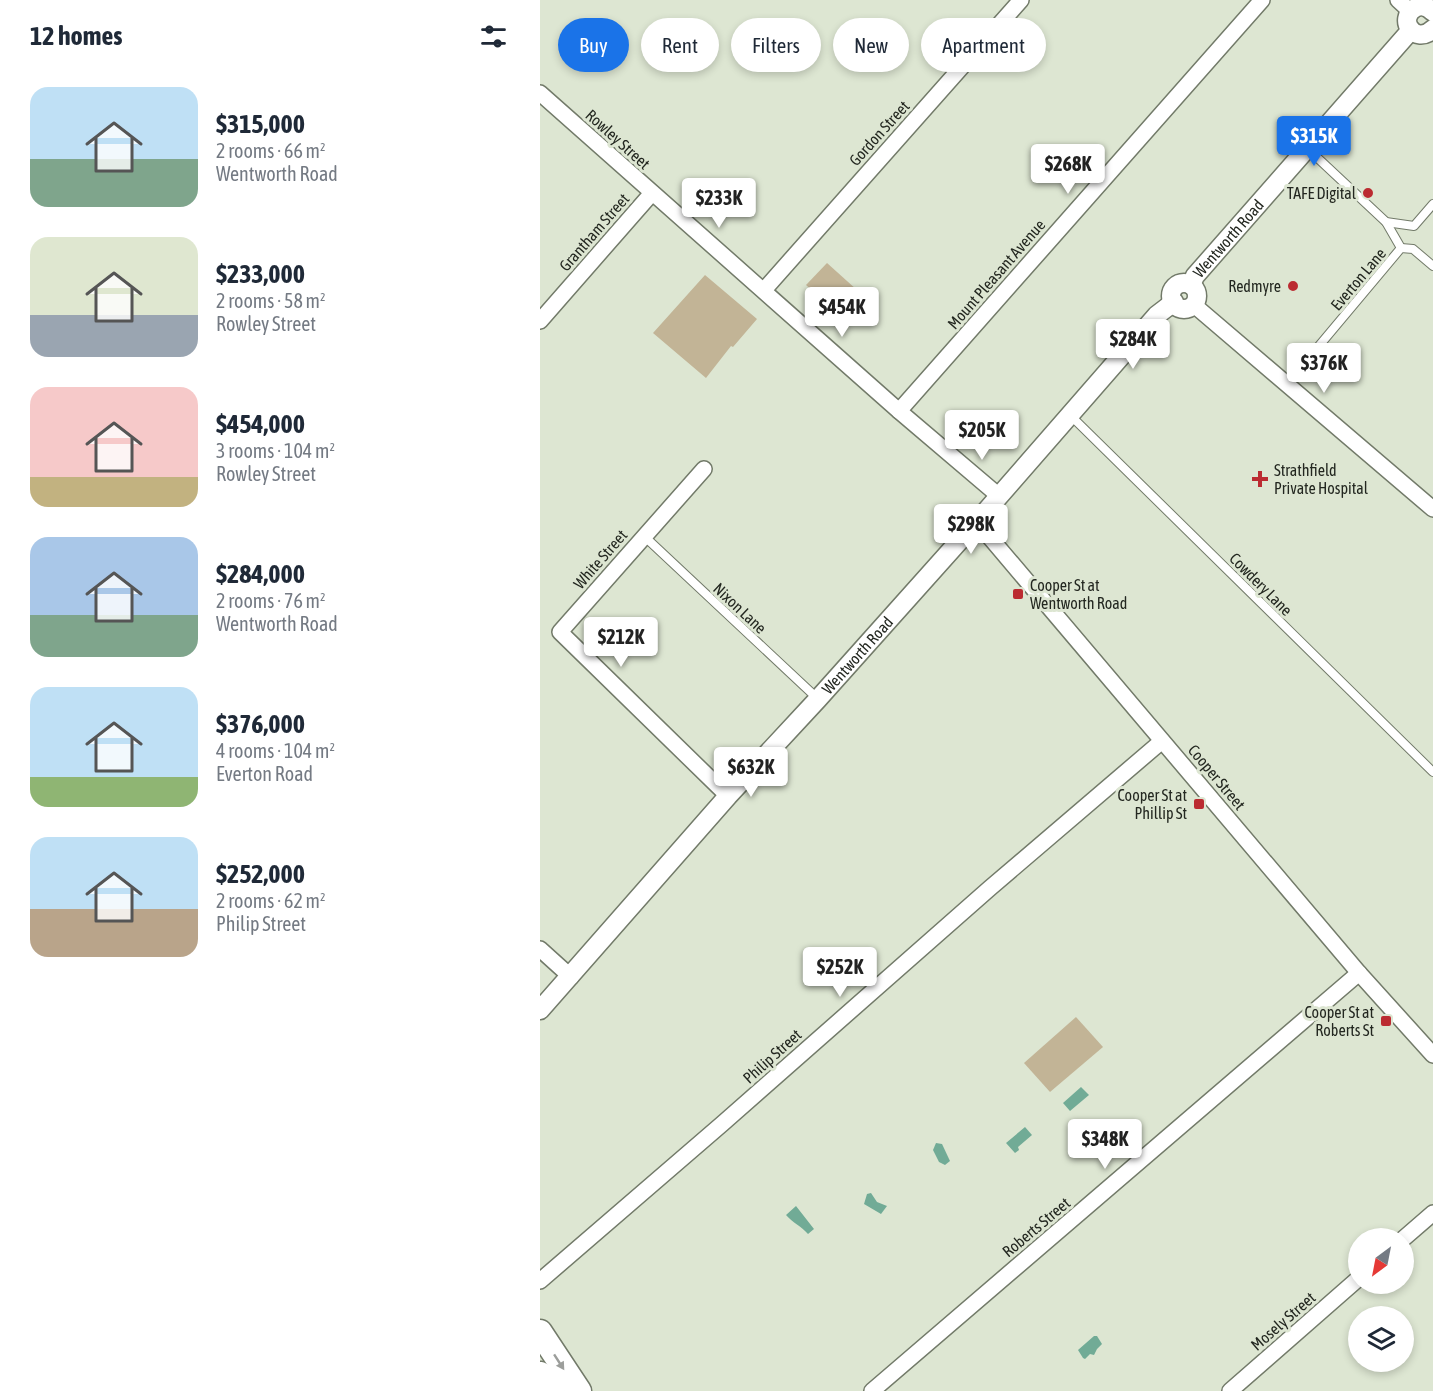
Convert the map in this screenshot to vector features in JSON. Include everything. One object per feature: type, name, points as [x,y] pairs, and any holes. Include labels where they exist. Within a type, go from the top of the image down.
[{"type":"highway","points":[[540,1332],[579,1391]]},
{"type":"highway","points":[[540,1374],[552,1391]]},
{"type":"street","name":"Gordon Street","points":[[764,290],[1021,0]]},
{"type":"street","name":"Mount Pleasant Avenue","points":[[899,411],[1262,0]]},
{"type":"street","points":[[1433,11],[1421,6],[1404,6],[1411,30],[1422,35],[1433,29]]},
{"type":"street","name":"Wentworth Road","points":[[1191,285],[1195,276],[1411,30]]},
{"type":"street","name":"Rowley Street","points":[[540,93],[899,411],[999,496]]},
{"type":"street","name":"Grantham Street","points":[[540,321],[652,193]]},
{"type":"street","points":[[1182,283],[1191,285],[1197,294],[1194,304],[1183,308],[1174,302],[1172,295],[1175,287],[1182,283]]},
{"type":"street","name":"Wentworth Road","points":[[540,1010],[728,796],[999,496],[1157,315],[1174,302]]},
{"type":"street","points":[[1194,304],[1433,509]]},
{"type":"street","name":"White Street","points":[[704,469],[560,632],[728,796]]},
{"type":"street","name":"Cooper Street","points":[[976,521],[1359,973],[1433,1055]]},
{"type":"street","name":"Philip Street","points":[[540,1281],[1162,741]]},
{"type":"street","points":[[540,949],[571,977]]},
{"type":"street","name":"Roberts Street","points":[[872,1391],[1359,973]]},
{"type":"street","points":[[1414,1229],[1433,1213]]},
{"type":"street","name":"Mosely Street","points":[[1230,1391],[1348,1288]]},
{"type":"lane","points":[[1307,148],[1386,222],[1401,248]]},
{"type":"lane","points":[[1386,222],[1413,226],[1433,204]]},
{"type":"lane","name":"Everton Lane","points":[[1287,384],[1401,248],[1413,249],[1433,266]]},
{"type":"lane","name":"Cowdery Lane","points":[[1070,415],[1433,772]]},
{"type":"lane","name":"Nixon Lane","points":[[644,536],[818,699]]},
{"type":"shaded area","points":[[827,263],[867,299],[847,321],[806,285]]},
{"type":"shaded area","points":[[705,275],[757,319],[733,347],[731,346],[706,378],[653,333]]},
{"type":"shaded area","points":[[1076,1017],[1103,1047],[1050,1092],[1024,1063]]},
{"type":"shaded area","points":[[1081,1087],[1089,1095],[1070,1111],[1063,1103]]},
{"type":"shaded area","points":[[1025,1127],[1032,1135],[1018,1147],[1019,1150],[1015,1153],[1006,1143]]},
{"type":"shaded area","points":[[936,1143],[942,1144],[950,1161],[945,1165],[939,1162],[933,1150]]},
{"type":"shaded area","points":[[871,1193],[877,1202],[887,1206],[881,1214],[864,1204],[867,1194]]},
{"type":"shaded area","points":[[796,1206],[814,1229],[808,1234],[786,1215]]},
{"type":"shaded area","points":[[1097,1336],[1102,1344],[1094,1355],[1090,1354],[1085,1359],[1078,1350]]},
{"type":"place","name":"TAFE Digital","points":[[1368,193]]},
{"type":"place","name":"Redmyre","points":[[1293,286]]},
{"type":"place","name":"Strathfield Private Hospital","points":[[1260,479]]},
{"type":"place","name":"Cooper St at Wentworth Road","points":[[1018,594]]},
{"type":"place","name":"Cooper St at Phillip St","points":[[1199,804]]},
{"type":"place","name":"Cooper St at Roberts St","points":[[1386,1021]]}]
